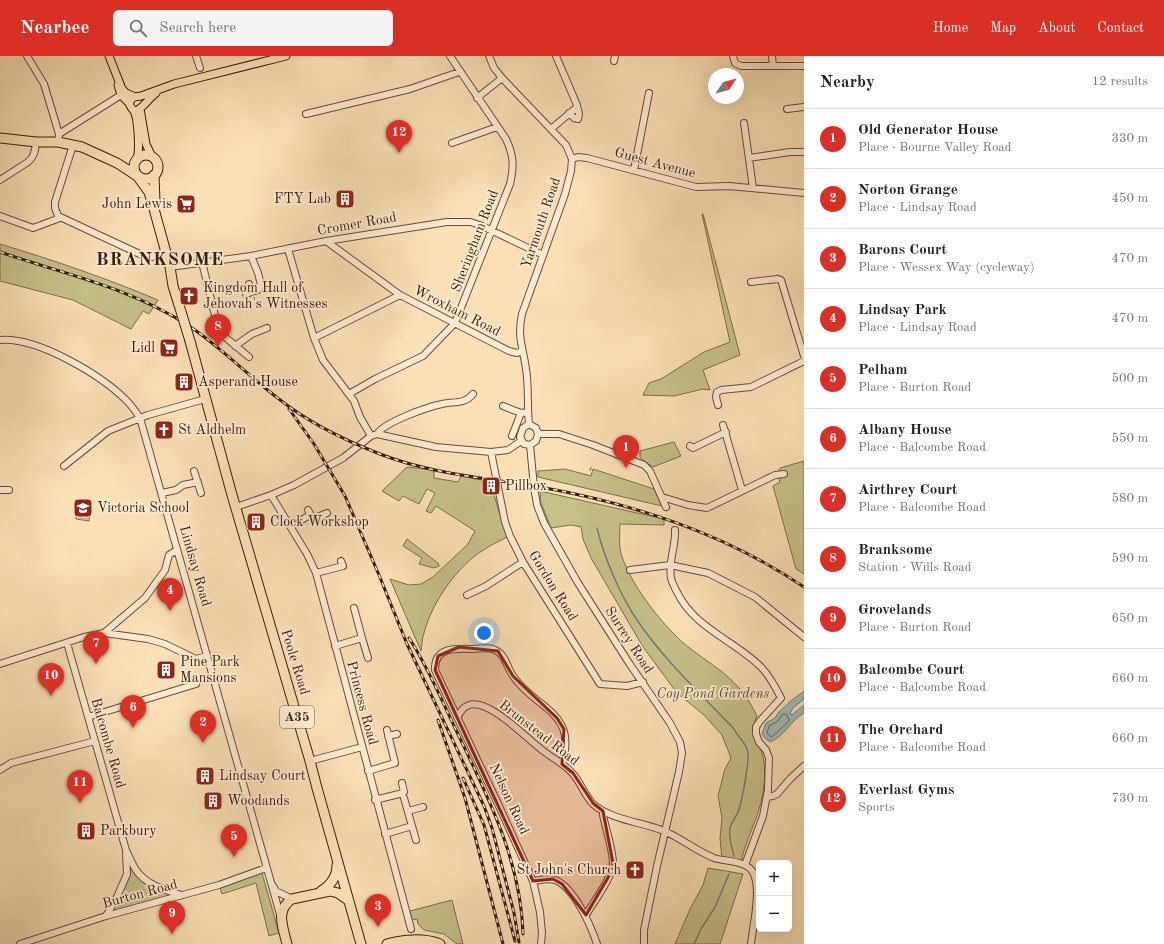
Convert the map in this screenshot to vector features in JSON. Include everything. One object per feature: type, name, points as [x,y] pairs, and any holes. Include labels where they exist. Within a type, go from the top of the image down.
[{"type":"highway","name":"A35","points":[[0,138],[36,142],[59,138],[118,163],[138,176]]},
{"type":"highway","points":[[118,163],[136,160],[144,155],[152,157],[155,159],[158,166],[154,175],[149,179],[138,176],[134,168],[136,160]]},
{"type":"highway","name":"Poole Road","points":[[154,175],[154,209]]},
{"type":"highway","name":"Poole Road","points":[[138,176],[149,192],[154,209],[170,267],[173,286],[310,761],[316,788],[348,900]]},
{"type":"highway","name":"Poole Road","points":[[316,893],[332,882],[337,870],[337,858]]},
{"type":"highway","name":"A35","points":[[292,899],[316,893],[334,891],[348,900],[361,941]]},
{"type":"highway","points":[[288,944],[281,919],[283,907],[292,899]]},
{"type":"highway","points":[[387,944],[424,940],[440,944]]},
{"type":"main road","points":[[109,56],[121,94],[129,103],[130,107],[139,108],[160,90]]},
{"type":"main road","points":[[129,103],[131,99],[174,84],[273,57],[286,56]]},
{"type":"main road","points":[[117,79],[122,89],[126,93],[142,101],[139,108],[139,146],[136,160]]},
{"type":"main road","points":[[139,108],[146,144],[152,157]]},
{"type":"street","points":[[27,56],[44,84],[59,138],[121,94]]},
{"type":"street","points":[[196,56],[200,68]]},
{"type":"street","name":"Sheringham Road","points":[[349,394],[375,379],[420,358],[455,323],[510,184],[513,162],[512,151],[450,56]]},
{"type":"street","points":[[489,56],[494,68],[502,78],[566,145],[572,159]]},
{"type":"street","points":[[556,56],[577,105],[576,108],[579,111],[578,119],[574,118],[570,113]]},
{"type":"street","points":[[733,56],[735,63],[741,66],[804,66]]},
{"type":"street","points":[[772,56],[773,66]]},
{"type":"street","points":[[306,114],[410,89],[460,72]]},
{"type":"street","points":[[477,98],[502,78]]},
{"type":"street","points":[[634,170],[649,93]]},
{"type":"street","points":[[788,109],[804,107]]},
{"type":"street","points":[[551,129],[576,108]]},
{"type":"street","points":[[744,123],[753,188]]},
{"type":"street","points":[[452,143],[497,127]]},
{"type":"street","points":[[0,180],[32,158],[36,142]]},
{"type":"street","points":[[73,145],[55,202],[56,213],[60,218],[146,257],[166,253]]},
{"type":"street","points":[[749,158],[790,152],[804,152]]},
{"type":"street","name":"Guest Avenue","points":[[572,159],[578,157],[587,158],[696,187],[729,186],[804,193]]},
{"type":"street","name":"Yarmouth Road","points":[[529,424],[526,368],[519,330],[522,314],[570,178],[572,159]]},
{"type":"street","points":[[0,216],[33,228],[60,218]]},
{"type":"street","name":"Cromer Road","points":[[170,267],[251,256],[326,241],[447,222],[470,222],[480,225],[543,255]]},
{"type":"street","name":"Wroxham Road","points":[[326,241],[400,295],[512,352],[522,351]]},
{"type":"street","points":[[288,249],[314,338],[323,360],[349,394],[356,406],[362,422],[374,435],[436,447],[491,452],[508,450],[521,441]]},
{"type":"street","points":[[249,284],[249,293],[258,290],[261,285],[251,256]]},
{"type":"street","points":[[202,262],[219,332],[249,357]]},
{"type":"street","points":[[751,282],[778,278],[782,280],[804,356]]},
{"type":"street","points":[[314,338],[400,295]]},
{"type":"street","points":[[235,346],[252,334],[267,328]]},
{"type":"street","name":"Lindsay Road","points":[[0,340],[29,343],[57,354],[85,370],[122,396],[140,418],[281,919]]},
{"type":"street","points":[[718,405],[716,397],[717,392],[721,390],[750,387],[804,361]]},
{"type":"street","points":[[234,499],[253,500],[282,491],[343,458],[393,422],[414,412],[443,403],[465,402],[473,394]]},
{"type":"street","points":[[64,466],[102,435],[140,418],[205,399]]},
{"type":"street","points":[[503,406],[521,413],[528,412]]},
{"type":"street","points":[[512,436],[521,413]]},
{"type":"street","points":[[529,424],[536,428],[538,434],[536,441],[530,445],[524,444],[521,441],[521,433],[525,426],[529,424]]},
{"type":"street","points":[[723,425],[742,490]]},
{"type":"street","points":[[690,446],[694,448],[726,432]]},
{"type":"street","points":[[538,434],[558,434],[592,445],[648,467],[666,507]]},
{"type":"street","name":"Surrey Road","points":[[530,445],[537,505],[544,523],[581,588],[670,723],[680,742],[682,754],[678,781],[664,831],[644,930],[644,944]]},
{"type":"street","name":"Gordon Road","points":[[491,452],[505,522],[523,562],[600,684],[635,686],[643,682]]},
{"type":"street","points":[[194,471],[201,493]]},
{"type":"street","points":[[662,497],[688,505],[708,508],[775,475],[784,474]]},
{"type":"street","points":[[162,493],[176,490],[183,486],[198,482]]},
{"type":"street","points":[[1,490],[9,490]]},
{"type":"street","name":"Princess Road","points":[[271,495],[307,554],[316,574],[375,800],[412,926]]},
{"type":"street","points":[[291,526],[309,513],[313,519],[326,513]]},
{"type":"street","points":[[675,530],[676,541],[670,565],[671,580],[688,609],[698,620],[714,633],[748,655],[762,668],[775,686],[781,698],[756,726],[756,734],[759,742],[766,750],[769,758],[770,774],[763,816],[745,865],[752,872],[757,889],[751,944]]},
{"type":"street","points":[[104,633],[145,598],[165,570],[169,555],[178,550]]},
{"type":"street","points":[[467,595],[486,586],[523,562]]},
{"type":"street","points":[[630,570],[670,565],[708,573],[755,597],[804,637]]},
{"type":"street","points":[[316,574],[343,566]]},
{"type":"street","points":[[354,608],[368,658]]},
{"type":"street","points":[[0,664],[84,637],[104,633],[148,639],[166,644],[196,659],[207,656]]},
{"type":"street","points":[[335,646],[362,638]]},
{"type":"street","name":"Balcombe Road","points":[[67,643],[126,850],[136,870],[147,882],[182,895]]},
{"type":"street","name":"Nelson Road","points":[[541,944],[542,933],[540,912],[533,881],[435,670],[435,663],[438,656],[449,649],[459,647],[474,649],[489,648],[498,651],[504,658],[513,676],[524,689],[557,718],[564,729],[565,752],[562,764]]},
{"type":"street","points":[[88,717],[196,684]]},
{"type":"street","name":"Brunstead Road","points":[[458,717],[462,710],[468,705],[478,705],[488,708],[512,724],[542,750],[573,773],[593,803],[603,811],[664,831],[702,853],[719,860],[745,865]]},
{"type":"street","points":[[368,771],[396,767],[388,733],[397,734]]},
{"type":"street","points":[[0,770],[11,763],[95,741]]},
{"type":"street","points":[[310,761],[362,748]]},
{"type":"street","points":[[767,797],[777,794],[804,766]]},
{"type":"street","points":[[375,800],[403,793],[402,783]]},
{"type":"street","points":[[404,798],[416,840]]},
{"type":"street","points":[[408,811],[423,807]]},
{"type":"street","points":[[586,915],[609,876],[613,863],[603,811]]},
{"type":"street","points":[[385,834],[412,826]]},
{"type":"street","name":"Balcombe Road","points":[[106,916],[117,897],[127,874],[126,850]]},
{"type":"street","name":"Burton Road","points":[[20,944],[106,916],[219,885],[266,868]]},
{"type":"street","points":[[533,881],[553,879],[562,884],[586,915],[597,944]]},
{"type":"street","name":"Lindsay Road","points":[[270,881],[276,890],[292,899]]},
{"type":"highlighted area","points":[[459,647],[498,651],[513,676],[557,718],[564,729],[562,764],[573,773],[593,803],[603,811],[611,849],[613,863],[609,876],[586,915],[562,884],[553,879],[533,881],[435,670],[438,656]]},
{"type":"green space","points":[[702,214],[740,355],[703,370],[710,390],[703,389],[674,396],[643,395],[649,383],[661,379],[704,352],[730,342]]},
{"type":"green space","points":[[0,244],[40,256],[119,284],[158,300],[149,314],[143,311],[131,329],[73,300],[0,281]]},
{"type":"green space","points":[[674,442],[681,456],[653,467],[640,458],[640,451]]},
{"type":"green space","points":[[804,461],[804,574],[796,569],[773,486],[780,482],[777,473],[780,468]]},
{"type":"green space","points":[[407,467],[434,470],[434,478],[458,482],[461,476],[490,482],[507,537],[475,556],[447,585],[428,621],[423,637],[421,651],[390,579],[409,585],[421,584],[433,577],[468,544],[475,531],[436,506],[431,513],[426,511],[435,493],[427,489],[419,504],[403,496],[399,501],[382,491]]},
{"type":"green space","points":[[565,469],[591,476],[593,469],[654,489],[662,506],[538,477],[538,471]]},
{"type":"green space","name":"Coy Pond Gardens","points":[[540,491],[664,519],[664,525],[620,524],[620,549],[630,575],[648,604],[659,618],[692,650],[721,671],[737,686],[751,704],[757,716],[754,733],[762,751],[764,760],[765,771],[763,795],[741,862],[722,859],[720,838],[722,818],[718,796],[725,769],[731,758],[722,735],[704,715],[677,693],[643,647],[591,558],[583,539],[581,527],[571,525],[551,528],[541,503]]},
{"type":"green space","points":[[78,501],[91,502],[89,521],[76,519]]},
{"type":"green space","points":[[407,539],[439,564],[439,566],[434,568],[419,564],[422,558],[403,546]]},
{"type":"green space","points":[[127,851],[147,882],[182,895],[106,916],[127,874]]},
{"type":"green space","points":[[708,868],[743,874],[720,944],[675,944],[690,909],[703,885]]},
{"type":"green space","points":[[262,873],[279,933],[269,936],[256,883],[222,894],[220,888]]},
{"type":"green space","points":[[452,900],[463,944],[457,944],[444,934],[424,930],[418,924],[417,919],[414,920],[411,917],[410,911]]},
{"type":"water","points":[[804,691],[804,699],[793,708],[790,713],[792,715],[804,705],[804,713],[799,716],[780,736],[770,742],[762,734],[766,723],[775,718],[779,712]]},
{"type":"waterway","points":[[597,528],[613,576],[637,620],[671,663],[734,729],[746,746],[748,758],[743,792],[740,807],[730,828],[730,842],[734,856]]},
{"type":"waterway","points":[[694,944],[701,929],[715,907],[729,874]]},
{"type":"railway","points":[[0,252],[95,282],[141,300],[164,311],[210,341],[290,408],[340,437],[367,449],[399,461],[439,471],[540,487],[610,502],[644,512],[710,536],[774,568],[804,587]]},
{"type":"railway","points":[[289,409],[314,444],[345,496],[407,644],[484,806],[492,828],[514,913],[519,942]]},
{"type":"railway","points":[[409,638],[434,683],[479,779],[500,829],[516,880],[521,907],[523,934]]},
{"type":"railway","points":[[438,720],[465,798],[503,944]]},
{"type":"railway","points":[[463,778],[484,825],[515,941]]},
{"type":"place","name":"Everlast Gyms","points":[[399,153]]},
{"type":"place","name":"FTY Lab","points":[[345,199]]},
{"type":"place","name":"John Lewis","points":[[186,204]]},
{"type":"place","name":"Kingdom Hall of Jehovah's Witnesses","points":[[189,296]]},
{"type":"place","name":"Branksome","points":[[218,347]]},
{"type":"place","name":"Lidl","points":[[169,348]]},
{"type":"place","name":"Asperand House","points":[[184,382]]},
{"type":"place","name":"St Aldhelm","points":[[164,430]]},
{"type":"place","name":"Old Generator House","points":[[626,468]]},
{"type":"place","name":"Pillbox","points":[[491,486]]},
{"type":"place","name":"Victoria School","points":[[83,508]]},
{"type":"place","name":"Clock Workshop","points":[[256,522]]},
{"type":"place","name":"Lindsay Park","points":[[170,611]]},
{"type":"place","name":"Airthrey Court","points":[[96,664]]},
{"type":"place","name":"Pine Park Mansions","points":[[166,670]]},
{"type":"place","name":"Balcombe Court","points":[[51,696]]},
{"type":"place","name":"Albany House","points":[[133,728]]},
{"type":"place","name":"Norton Grange","points":[[203,743]]},
{"type":"place","name":"Lindsay Court","points":[[205,776]]},
{"type":"place","name":"Woodands","points":[[213,801]]},
{"type":"place","name":"The Orchard","points":[[80,803]]},
{"type":"place","name":"Parkbury","points":[[86,831]]},
{"type":"place","name":"Pelham","points":[[234,857]]},
{"type":"place","name":"St John's Church","points":[[635,870]]},
{"type":"place","name":"Barons Court","points":[[378,927]]},
{"type":"place","name":"Grovelands","points":[[172,934]]},
{"type":"district","name":"BRANKSOME","points":[[160,260]]}]
